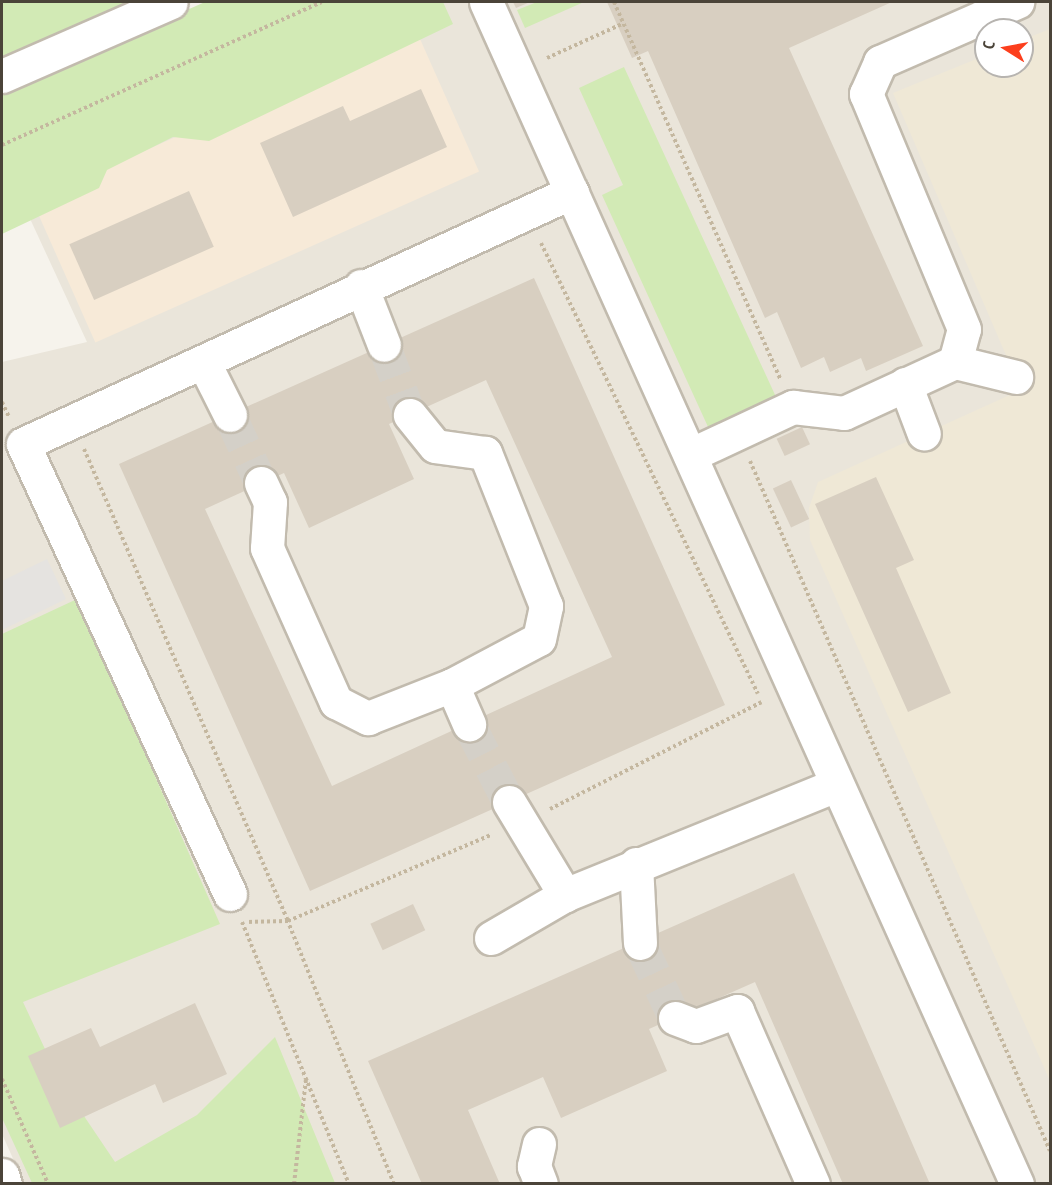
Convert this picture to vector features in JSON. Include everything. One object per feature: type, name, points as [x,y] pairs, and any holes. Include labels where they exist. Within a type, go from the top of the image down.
[{"type":"street","points":[[2,76],[171,2]]},
{"type":"street","points":[[486,2],[1017,1184]]},
{"type":"street","points":[[955,362],[964,329],[866,94],[880,62],[1017,2]]},
{"type":"street","points":[[236,908],[23,444],[204,363],[361,286],[572,192]]},
{"type":"street","points":[[361,286],[384,345]]},
{"type":"street","points":[[690,455],[793,407],[844,413],[955,362],[1016,377]]},
{"type":"street","points":[[204,363],[230,415]]},
{"type":"street","points":[[905,384],[924,434]]},
{"type":"street","points":[[261,483],[270,502],[267,548],[336,702],[368,718],[452,685],[539,639],[546,606],[485,453],[435,446],[410,414]]},
{"type":"street","points":[[452,685],[469,724]]},
{"type":"street","points":[[491,938],[565,895],[636,864],[836,785]]},
{"type":"street","points":[[513,813],[565,895]]},
{"type":"street","points":[[636,864],[640,943]]},
{"type":"street","points":[[675,1018],[696,1026],[737,1011],[813,1184]]},
{"type":"street","points":[[538,1144],[534,1166],[541,1184]]},
{"type":"street","points":[[2,1175],[5,1184]]},
{"type":"path","points":[[2,145],[322,2]]},
{"type":"path","points":[[614,2],[793,407]]},
{"type":"path","points":[[561,53],[622,24]]},
{"type":"path","points":[[236,908],[288,921],[513,813],[764,706],[526,212]]},
{"type":"path","points":[[72,422],[288,921],[394,1184]]},
{"type":"path","points":[[738,434],[1050,1151]]},
{"type":"path","points":[[236,908],[349,1184]]},
{"type":"path","points":[[294,1184],[306,1078]]},
{"type":"path","points":[[2,1079],[48,1184]]},
{"type":"shaded area","points":[[221,2],[1050,2],[1050,1183],[24,1183],[2,1134],[2,362],[87,342],[26,210]]},
{"type":"shaded area","points":[[1050,29],[1050,1081],[810,540],[809,508],[818,482],[1021,390],[893,93],[974,60],[974,78],[1034,78],[1034,35]]},
{"type":"shaded area","points":[[416,30],[479,172],[95,342],[32,201]]},
{"type":"shaded area","points":[[47,559],[66,599],[2,630],[2,581]]},
{"type":"green space","points":[[2,2],[135,2],[2,61]]},
{"type":"green space","points":[[205,2],[443,2],[453,24],[209,141],[173,137],[107,170],[99,188],[2,234],[2,92]]},
{"type":"green space","points":[[537,2],[584,2],[525,28],[517,10]]},
{"type":"green space","points":[[624,67],[776,397],[709,429],[602,195],[623,185],[579,88]]},
{"type":"green space","points":[[77,599],[220,924],[23,1002],[59,1079],[115,1162],[197,1115],[275,1037],[335,1183],[32,1183],[2,1118],[2,634]]},
{"type":"building","points":[[513,2],[530,2],[516,8]]},
{"type":"building","points":[[607,2],[892,2],[789,48],[923,346],[866,371],[861,358],[830,372],[824,357],[801,368],[777,312],[765,318],[648,51],[632,58]]},
{"type":"building","points":[[421,89],[447,147],[293,217],[260,143],[343,106],[350,121]]},
{"type":"building","points":[[189,191],[214,247],[94,300],[69,244]]},
{"type":"building","points":[[534,278],[725,705],[310,891],[119,464]],"holes":[[[486,380],[612,657],[332,786],[205,509],[284,473],[309,528],[414,479],[389,424]]]},
{"type":"building","points":[[802,427],[810,444],[785,456],[777,439]]},
{"type":"building","points":[[876,477],[914,560],[896,568],[951,693],[908,712],[815,504]]},
{"type":"building","points":[[791,480],[809,519],[791,527],[773,488]]},
{"type":"building","points":[[794,873],[930,1184],[843,1184],[755,982],[649,1029],[667,1071],[561,1118],[543,1077],[468,1110],[500,1184],[422,1184],[368,1061]]},
{"type":"building","points":[[413,904],[425,930],[383,950],[370,924]]},
{"type":"building","points":[[195,1003],[227,1074],[163,1103],[155,1084],[60,1128],[28,1056],[91,1028],[100,1047]]},
{"type":"tunnel","points":[[384,345],[410,415]]},
{"type":"tunnel","points":[[230,415],[261,483]]},
{"type":"tunnel","points":[[469,724],[509,802]]},
{"type":"tunnel","points":[[640,943],[675,1018]]}]
